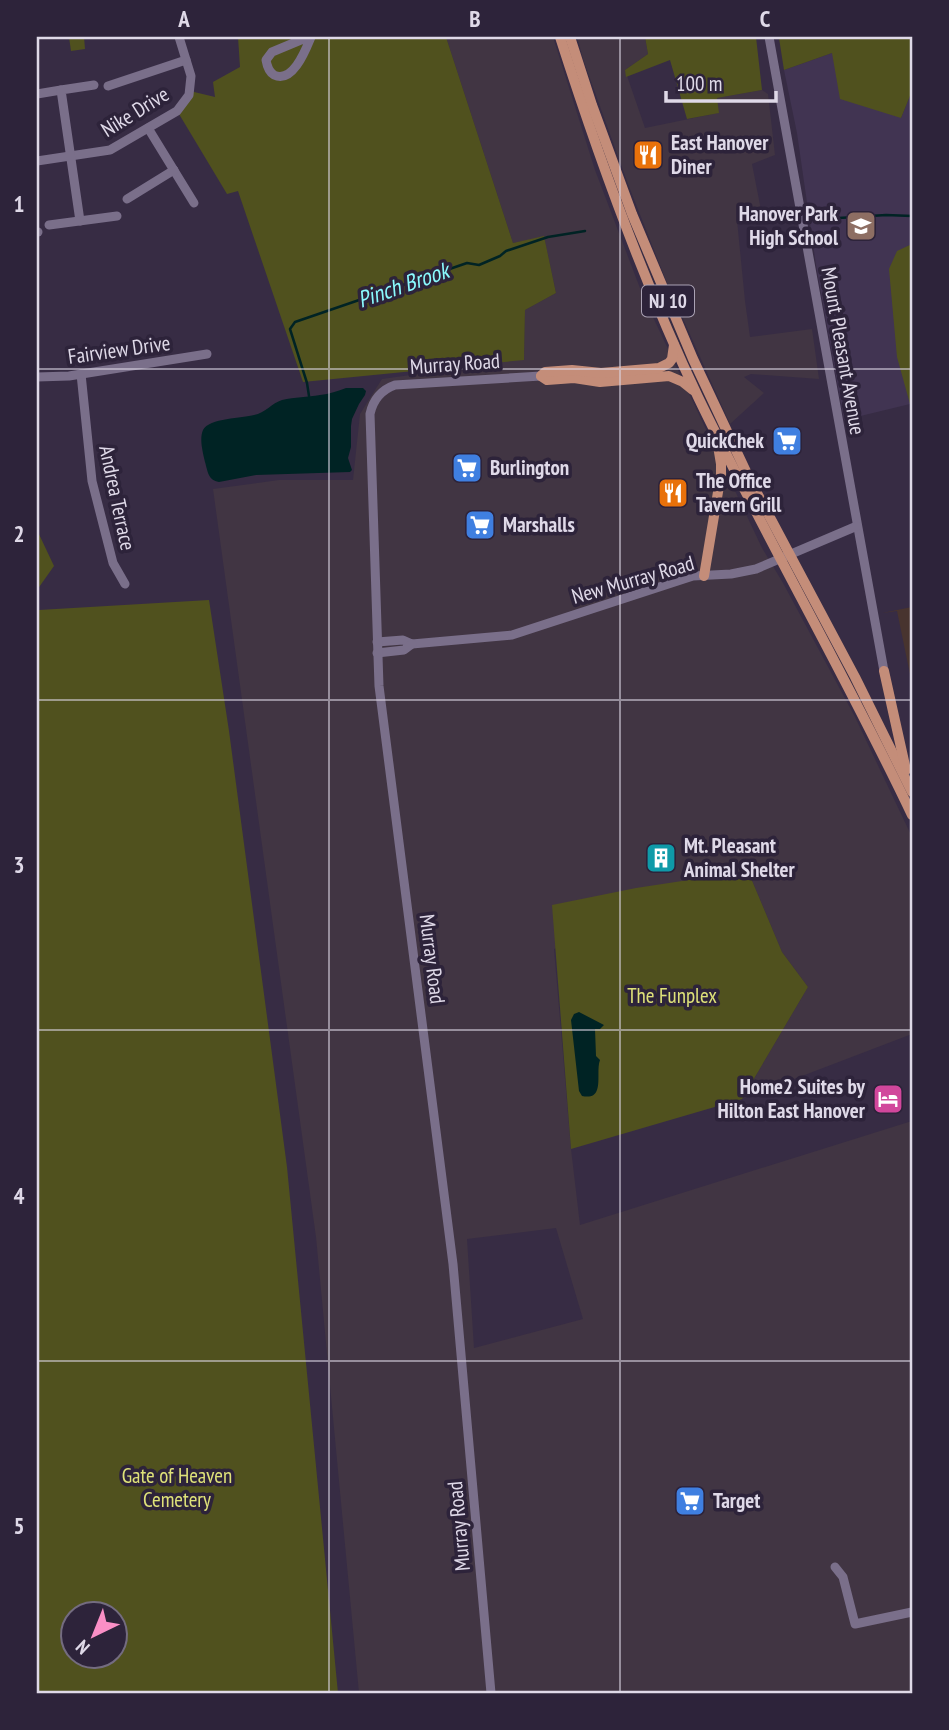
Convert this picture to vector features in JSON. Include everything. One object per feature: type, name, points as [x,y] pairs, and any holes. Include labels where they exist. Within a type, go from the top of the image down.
[{"type":"main road","name":"NJ 10","points":[[560,37],[625,224],[698,395],[785,556],[855,677],[911,791]]},
{"type":"main road","name":"NJ 10","points":[[570,37],[632,215],[663,290],[835,662],[912,816]]},
{"type":"main road","points":[[674,342],[672,359],[659,368],[601,373],[572,370],[545,372],[541,376],[547,380],[573,378],[600,382],[669,376],[683,382],[698,395]]},
{"type":"main road","points":[[704,576],[721,464],[712,424]]},
{"type":"main road","points":[[884,671],[911,791]]},
{"type":"street","name":"Nike Drive","points":[[37,161],[110,150],[177,111],[186,99],[192,83],[179,37]]},
{"type":"street","points":[[309,37],[304,53],[291,72],[282,76],[272,74],[266,60],[272,52],[309,37]]},
{"type":"street","name":"Mount Pleasant Avenue","points":[[769,37],[884,671]]},
{"type":"street","points":[[108,86],[186,60]]},
{"type":"street","points":[[37,94],[94,86]]},
{"type":"street","points":[[61,90],[80,221]]},
{"type":"street","points":[[149,128],[194,203]]},
{"type":"street","points":[[127,199],[174,170]]},
{"type":"street","points":[[50,225],[117,216]]},
{"type":"street","name":"Fairview Drive","points":[[37,377],[81,374],[207,354]]},
{"type":"street","name":"Andrea Terrace","points":[[81,374],[92,481],[113,563],[125,584]]},
{"type":"street","name":"Murray Road","points":[[491,1693],[453,1264],[379,686],[370,414],[375,400],[382,392],[395,386],[541,376]]},
{"type":"street","name":"New Murray Road","points":[[377,642],[403,640],[412,644],[512,635],[693,576],[749,571],[857,526]]},
{"type":"street","name":"New Murray Road","points":[[377,653],[404,650],[412,644]]},
{"type":"street","points":[[835,1567],[844,1577],[855,1624],[912,1612]]},
{"type":"shaded area","points":[[446,37],[553,37],[595,170],[643,296],[762,548],[855,717],[912,837],[912,1034],[742,1099],[808,987],[782,952],[748,871],[554,949],[580,1225],[912,1121],[912,1693],[359,1693],[316,1237],[213,489],[279,480],[353,480],[360,414],[382,379],[524,359],[525,310],[556,293],[544,237],[513,243]],"holes":[[[556,1228],[583,1319],[474,1348],[467,1239]]]},
{"type":"shaded area","points":[[577,37],[645,37],[648,54],[625,70],[645,128],[718,113],[716,98],[762,90],[768,94],[775,155],[752,164],[762,215],[737,220],[750,337],[812,329],[819,379],[751,374],[744,377],[764,393],[730,424],[667,283],[628,184]]},
{"type":"shaded area","name":"Hanover Park High School","points":[[832,53],[901,118],[912,91],[912,406],[910,404],[844,420],[816,265],[797,133],[784,70]]},
{"type":"shaded area","points":[[346,388],[363,388],[366,391],[352,419],[348,458],[352,470],[350,472],[256,475],[219,482],[211,477],[201,442],[206,426],[258,414],[282,400],[327,394]]},
{"type":"shaded area","points":[[912,607],[912,684],[897,611],[882,613]]},
{"type":"shaded area","points":[[579,1012],[604,1025],[595,1029],[596,1056],[600,1060],[598,1085],[594,1094],[589,1096],[582,1096],[579,1091],[571,1020],[574,1014]]},
{"type":"green space","points":[[69,37],[84,37],[85,49],[71,51]]},
{"type":"green space","points":[[238,37],[446,37],[513,243],[544,236],[556,293],[525,310],[524,360],[303,382],[238,191],[227,194],[176,109],[190,91],[215,97],[213,82],[240,67]]},
{"type":"green space","points":[[645,37],[756,37],[762,90],[717,98],[719,113],[687,119],[670,60],[626,77],[625,70],[648,54]]},
{"type":"green space","points":[[912,37],[912,91],[901,118],[840,99],[832,53],[784,70],[779,38]]},
{"type":"green space","points":[[912,244],[912,406],[897,357],[889,269],[897,251]]},
{"type":"green space","points":[[37,530],[54,566],[37,590]]},
{"type":"green space","name":"Gate of Heaven Cemetery","points":[[37,590],[39,610],[209,600],[287,1167],[338,1693],[37,1693]]},
{"type":"green space","name":"The Funplex","points":[[748,871],[782,952],[808,987],[742,1099],[571,1149],[552,905],[636,888]]},
{"type":"waterway","name":"Pinch Brook","points":[[762,215],[793,216]]},
{"type":"waterway","name":"Pinch Brook","points":[[808,216],[912,216]]},
{"type":"waterway","name":"Pinch Brook","points":[[309,396],[290,329],[295,322],[467,263],[479,265],[506,251],[548,237],[585,231]]},
{"type":"place","name":"East Hanover Diner","points":[[648,155]]},
{"type":"place","name":"Hanover Park High School","points":[[861,226]]},
{"type":"place","name":"QuickChek","points":[[787,441]]},
{"type":"place","name":"Burlington","points":[[467,468]]},
{"type":"place","name":"The Office Tavern Grill","points":[[673,493]]},
{"type":"place","name":"Marshalls","points":[[480,525]]},
{"type":"place","name":"Mt. Pleasant Animal Shelter","points":[[661,858]]},
{"type":"place","name":"Home2 Suites by Hilton East Hanover","points":[[888,1099]]},
{"type":"place","name":"Target","points":[[690,1501]]}]
